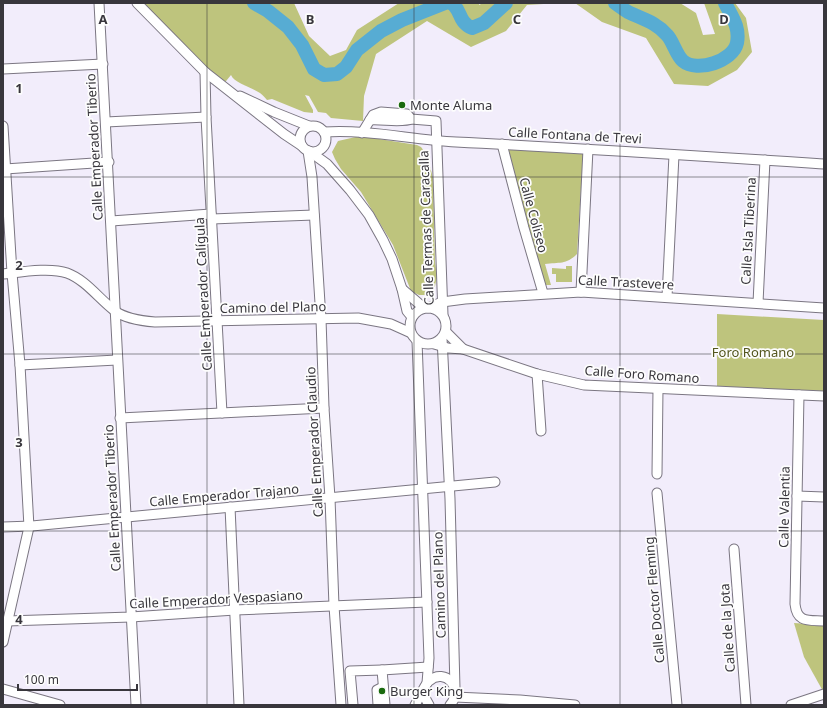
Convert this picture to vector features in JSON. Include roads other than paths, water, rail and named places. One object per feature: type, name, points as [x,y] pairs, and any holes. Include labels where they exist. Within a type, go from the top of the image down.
[{"type":"street","name":"Calle Emperador Tiberio","points":[[99,3],[136,705]]},
{"type":"street","points":[[137,3],[205,72],[284,134],[327,164],[350,190],[369,215],[388,251],[402,289],[407,312],[412,318]]},
{"type":"street","points":[[3,70],[103,64]]},
{"type":"street","name":"Calle Emperador Calígula","points":[[205,72],[206,117],[222,413]]},
{"type":"street","points":[[226,90],[274,112],[309,126],[317,127],[324,132],[326,139],[323,146],[317,151],[306,149],[300,142],[301,134],[305,128],[309,126]]},
{"type":"street","points":[[106,122],[206,117]]},
{"type":"street","name":"Calle Termas de Caracalla","points":[[362,133],[370,120],[381,119],[407,121],[411,119],[436,122],[443,315]]},
{"type":"street","points":[[3,126],[7,274],[20,365],[29,527],[3,642]]},
{"type":"street","name":"Calle Fontana de Trevi","points":[[324,132],[337,131],[436,141],[824,164]]},
{"type":"street","name":"Calle Coliseo","points":[[502,144],[543,294]]},
{"type":"street","points":[[323,146],[327,164]]},
{"type":"street","name":"Calle Emperador Claudio","points":[[306,149],[312,177],[321,319],[334,606],[341,705]]},
{"type":"street","points":[[581,292],[588,149]]},
{"type":"street","points":[[668,297],[674,155]]},
{"type":"street","name":"Calle Isla Tiberina","points":[[758,303],[765,160]]},
{"type":"street","points":[[5,169],[108,162]]},
{"type":"street","points":[[312,177],[318,168],[327,164]]},
{"type":"street","points":[[111,221],[314,215]]},
{"type":"street","name":"Camino del Plano","points":[[7,274],[59,271],[75,277],[116,312],[143,321],[358,318],[390,324],[414,337],[423,488],[427,602],[428,667],[425,687]]},
{"type":"street","points":[[94,292],[102,294],[114,289]]},
{"type":"street","points":[[402,289],[426,308],[436,310],[443,315],[446,323],[441,340],[423,344],[414,337],[410,326],[412,318],[417,311],[426,308]]},
{"type":"street","name":"Calle Trastevere","points":[[426,308],[442,302],[581,292],[824,308]]},
{"type":"street","name":"Camino del Plano","points":[[390,324],[412,318]]},
{"type":"street","name":"Camino del Plano","points":[[441,340],[449,485],[453,697]]},
{"type":"street","name":"Calle Foro Romano","points":[[441,340],[463,350],[537,374],[584,385],[824,396]]},
{"type":"street","name":"Calle Foro Romano","points":[[441,340],[463,350]]},
{"type":"street","points":[[20,365],[117,360]]},
{"type":"street","points":[[537,374],[541,431]]},
{"type":"street","points":[[657,474],[658,389]]},
{"type":"street","name":"Calle Valentia","points":[[799,395],[795,604],[797,614],[800,618],[805,620],[824,621]]},
{"type":"street","points":[[120,418],[324,408]]},
{"type":"street","name":"Calle Emperador Trajano","points":[[3,527],[29,527],[449,485],[495,482]]},
{"type":"street","name":"Calle Doctor Fleming","points":[[658,493],[677,705]]},
{"type":"street","points":[[797,496],[824,497]]},
{"type":"street","points":[[230,507],[239,705]]},
{"type":"street","name":"Calle de la Jota","points":[[734,549],[746,705]]},
{"type":"street","name":"Calle Emperador Vespasiano","points":[[7,621],[131,617],[235,610],[427,602]]},
{"type":"street","points":[[353,705],[350,671],[428,667]]},
{"type":"street","points":[[382,670],[385,705]]},
{"type":"street","points":[[415,705],[425,687],[435,677],[445,678],[453,684],[453,697],[520,700],[575,705]]},
{"type":"street","points":[[378,705],[377,690],[383,687]]},
{"type":"street","points":[[425,687],[424,696],[429,705]]},
{"type":"street","points":[[3,689],[60,705]]},
{"type":"street","points":[[791,705],[824,694]]},
{"type":"waterway","points":[[254,3],[268,11],[288,27],[302,45],[314,69],[324,75],[337,74],[346,67],[357,50],[381,31],[402,20],[445,3]]},
{"type":"waterway","points":[[451,3],[457,8],[464,22],[472,28],[484,23],[506,3]]},
{"type":"waterway","points":[[615,3],[628,12],[649,21],[658,27],[669,38],[683,61],[697,66],[722,60],[729,55],[737,43],[738,37],[736,27],[725,3]]},
{"type":"place","name":"Monte Aluma","points":[[402,105]]},
{"type":"place","name":"Burger King","points":[[382,691]]},
{"type":"park label","name":"Foro Romano","points":[[753,352]]}]
